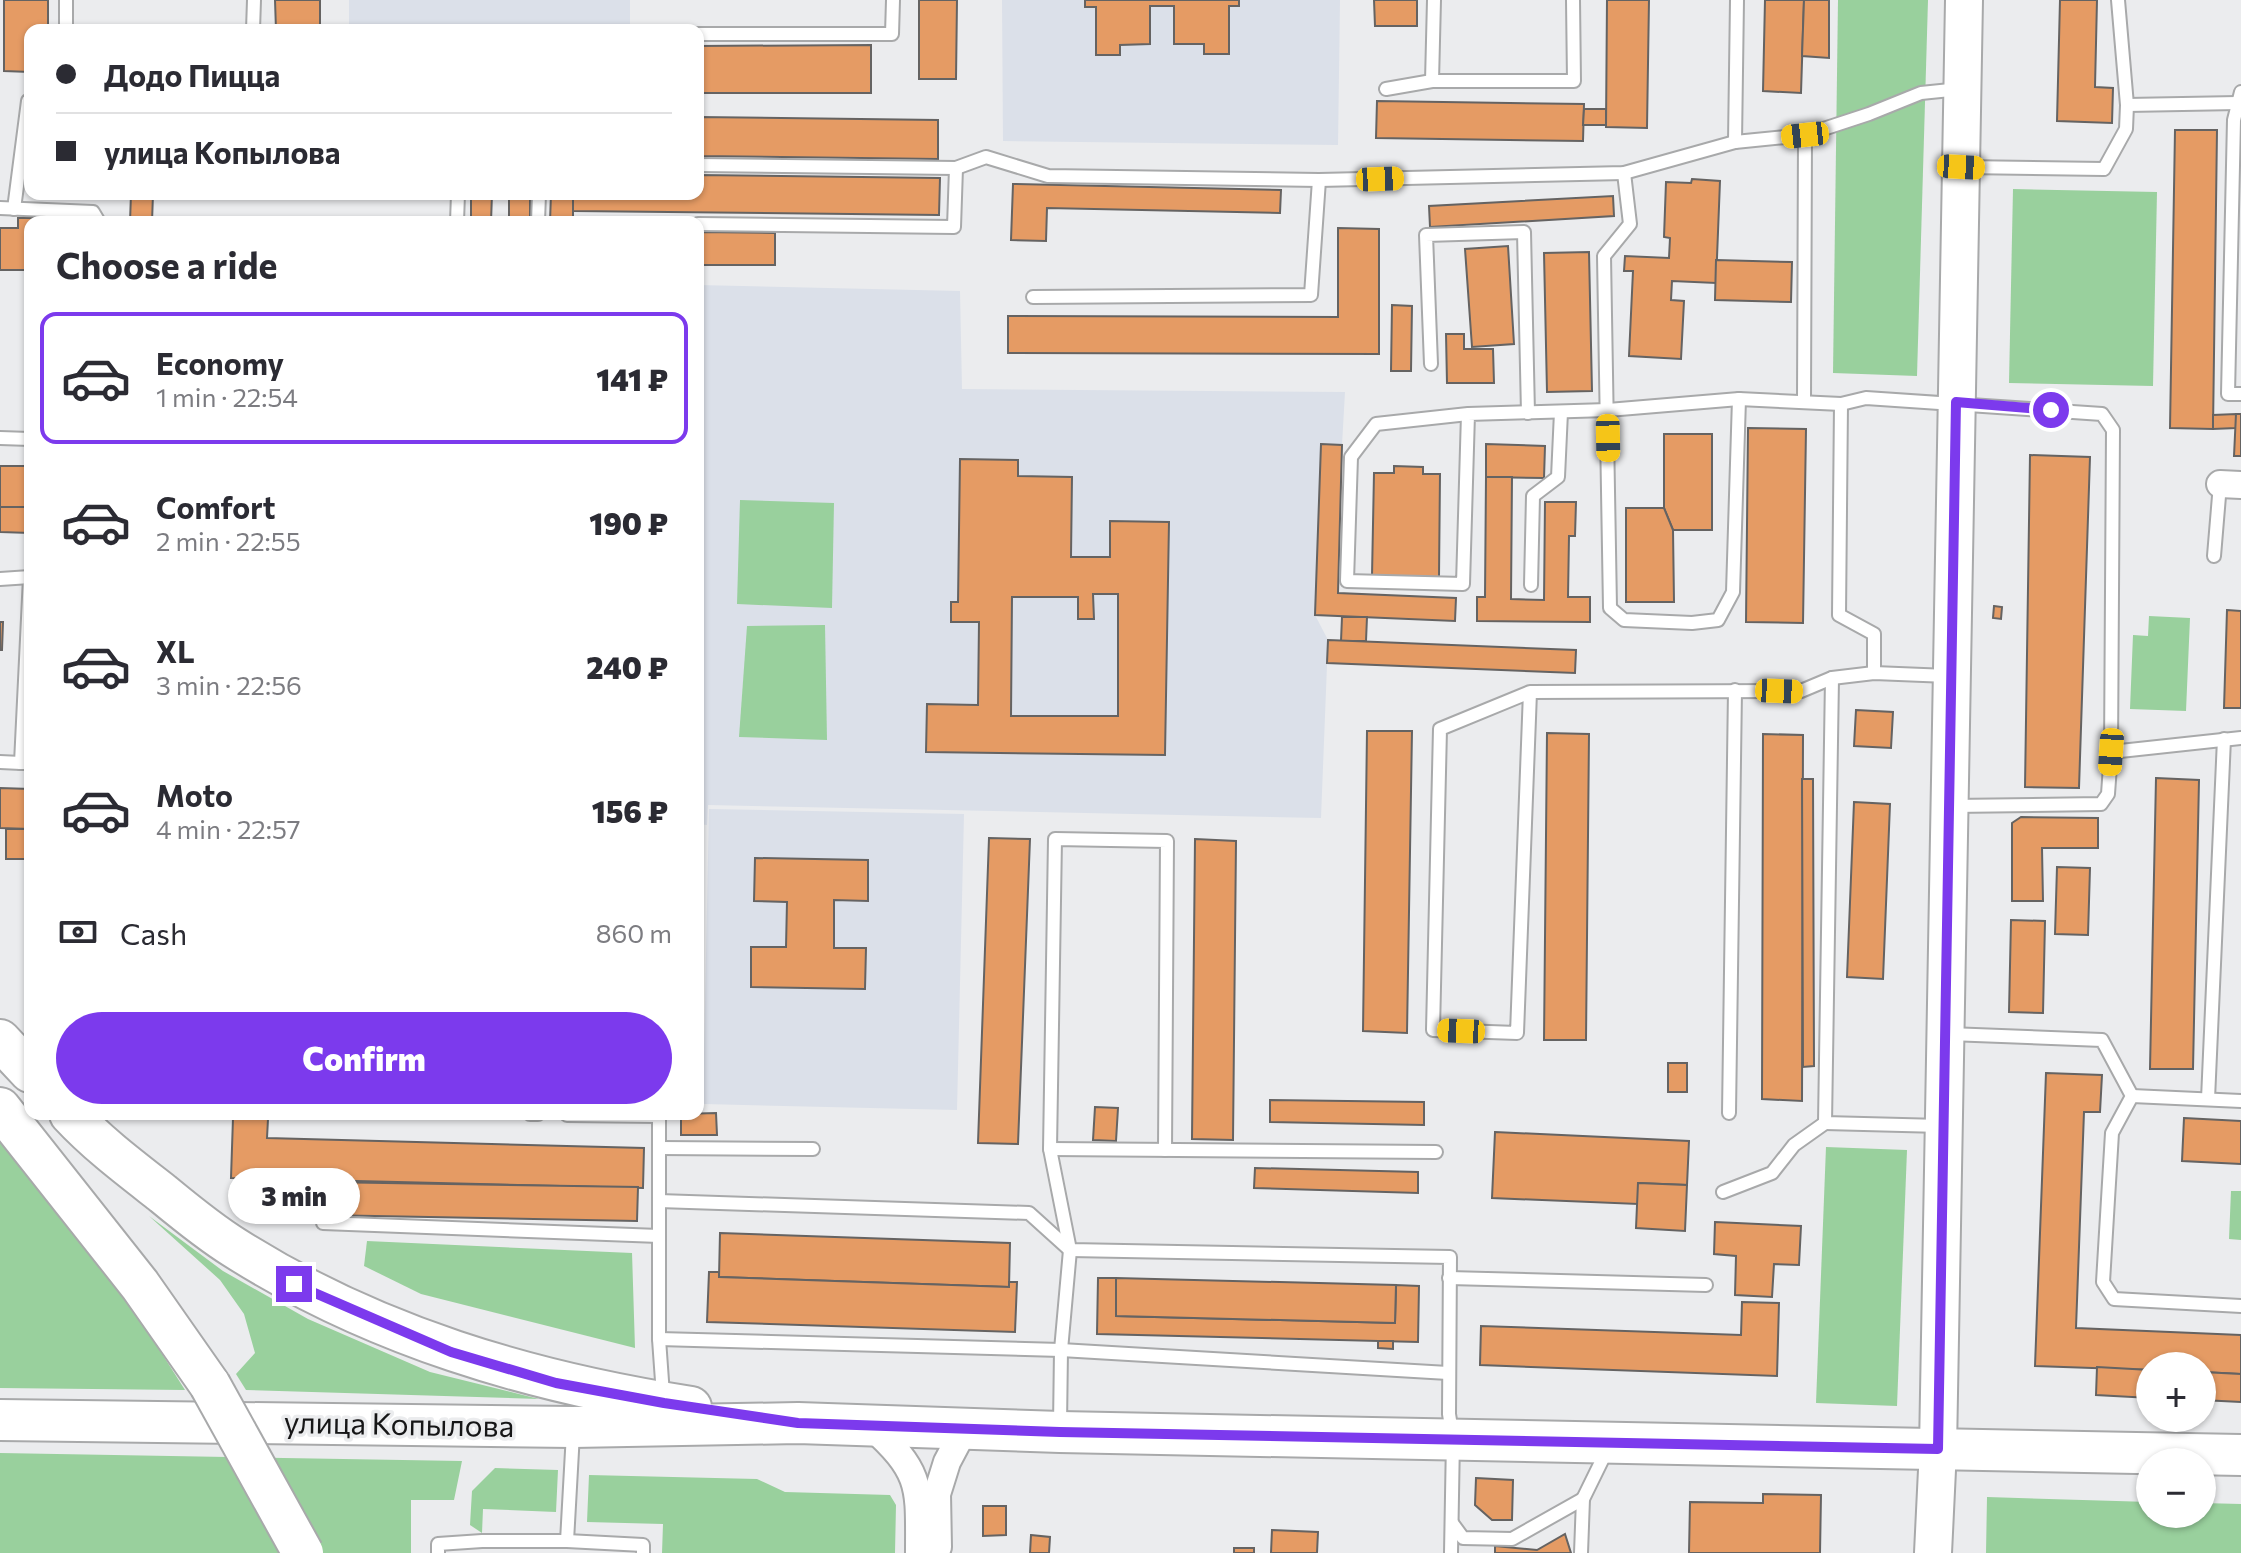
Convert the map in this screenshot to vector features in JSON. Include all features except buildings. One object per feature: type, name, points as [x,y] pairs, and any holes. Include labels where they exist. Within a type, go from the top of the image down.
[{"type":"main road","points":[[1933,1553],[1945,1126],[1964,0]]},
{"type":"main road","points":[[0,1040],[24,1066]]},
{"type":"main road","points":[[0,1108],[140,1285],[210,1385],[303,1553]]},
{"type":"main road","name":"улица Копылова","points":[[76,1120],[96,1142],[232,1246],[294,1284],[451,1352],[556,1383],[798,1423]]},
{"type":"main road","name":"улица Копылова","points":[[0,1420],[573,1427],[798,1423],[1060,1432],[2241,1455]]},
{"type":"street","points":[[871,1426],[895,1447],[910,1468],[919,1494],[919,1553]]},
{"type":"street","points":[[938,1553],[937,1494],[947,1462],[965,1428]]},
{"type":"lane","points":[[66,0],[66,24]]},
{"type":"lane","points":[[253,24],[254,0]]},
{"type":"lane","points":[[704,34],[892,34],[893,0]]},
{"type":"lane","points":[[1432,81],[1434,0]]},
{"type":"lane","points":[[1386,89],[1432,81],[1574,81],[1573,0]]},
{"type":"lane","points":[[1735,142],[1737,0]]},
{"type":"lane","points":[[1961,167],[2104,169],[2126,129],[2127,105],[2118,0]]},
{"type":"lane","points":[[704,165],[956,168],[986,157],[1048,176],[1319,180],[1624,173],[1735,142],[1805,135],[1921,93],[1963,88]]},
{"type":"lane","points":[[2127,105],[2240,98],[2234,120],[2228,394],[2241,394]]},
{"type":"lane","points":[[14,209],[24,132]]},
{"type":"lane","points":[[1804,402],[1805,135]]},
{"type":"lane","points":[[704,224],[954,227],[956,168]]},
{"type":"lane","points":[[1624,173],[1630,224],[1604,256],[1610,608],[1624,620],[1692,623],[1718,620],[1733,592],[1739,399]]},
{"type":"lane","points":[[1033,297],[1311,295],[1319,180]]},
{"type":"lane","points":[[0,208],[93,212],[95,216]]},
{"type":"lane","points":[[1431,364],[1426,235],[1524,232],[1528,413]]},
{"type":"lane","points":[[1468,414],[1463,584],[1347,581],[1351,457],[1376,424],[1468,414],[1608,410],[1739,399],[1841,404],[1866,398],[2102,414],[2113,430],[2111,752],[2108,794],[2101,804],[1950,806]]},
{"type":"lane","points":[[1841,404],[1839,615],[1874,634],[1874,673]]},
{"type":"lane","points":[[1531,585],[1533,496],[1558,477],[1561,412]]},
{"type":"lane","points":[[0,438],[24,439]]},
{"type":"lane","points":[[2214,556],[2231,484]]},
{"type":"lane","points":[[0,579],[24,577]]},
{"type":"lane","points":[[1530,692],[1517,1033],[1433,1030],[1440,729],[1530,692],[1801,691],[1832,678],[1874,673],[1951,677]]},
{"type":"lane","points":[[1825,1123],[1832,678]]},
{"type":"lane","points":[[1729,1113],[1735,690]]},
{"type":"lane","points":[[2111,752],[2241,738]]},
{"type":"lane","points":[[2208,1099],[2224,739]]},
{"type":"lane","points":[[0,762],[24,763]]},
{"type":"lane","points":[[1060,1432],[1061,1350],[1070,1250],[1050,1149],[1055,839],[1167,841],[1165,1150]]},
{"type":"lane","points":[[1946,1034],[2102,1040],[2132,1096]]},
{"type":"lane","points":[[2132,1096],[2241,1101]]},
{"type":"lane","points":[[2132,1096],[2112,1133],[2103,1282],[2114,1299],[2241,1306]]},
{"type":"lane","points":[[659,1120],[659,1339],[664,1403]]},
{"type":"lane","points":[[1723,1192],[1772,1173],[1794,1145],[1825,1123],[1945,1126]]},
{"type":"lane","points":[[660,1148],[813,1149]]},
{"type":"lane","points":[[1050,1149],[1436,1152]]},
{"type":"lane","points":[[659,1201],[1029,1213],[1070,1250],[1450,1257],[1451,1553]]},
{"type":"lane","points":[[323,1223],[659,1236]]},
{"type":"lane","points":[[1449,1278],[1706,1285]]},
{"type":"lane","points":[[659,1339],[1061,1350],[1448,1373]]},
{"type":"lane","points":[[567,1541],[573,1427]]},
{"type":"lane","points":[[1581,1553],[1583,1499],[1611,1442]]},
{"type":"lane","points":[[1452,1522],[1463,1538],[1512,1539],[1583,1499]]},
{"type":"lane","points":[[438,1553],[438,1544],[482,1547],[567,1541],[589,1548],[643,1545],[643,1553]]},
{"type":"shaded area","points":[[349,0],[630,0],[630,24],[349,24]]},
{"type":"shaded area","points":[[1002,0],[1340,0],[1338,145],[1003,141]]},
{"type":"shaded area","points":[[704,285],[960,291],[962,389],[1345,392],[1342,445],[1321,445],[1315,615],[1328,640],[1321,818],[708,805],[707,825],[704,825]]},
{"type":"shaded area","points":[[709,809],[964,814],[957,1110],[704,1104]]},
{"type":"green space","points":[[1838,0],[1928,0],[1917,376],[1833,373]]},
{"type":"green space","points":[[2013,189],[2157,192],[2153,386],[2009,383]]},
{"type":"green space","points":[[740,500],[834,503],[832,608],[737,604]]},
{"type":"green space","points":[[2149,616],[2190,618],[2186,711],[2130,709],[2133,635],[2148,636]]},
{"type":"green space","points":[[825,625],[827,740],[739,737],[747,626]]},
{"type":"green space","points":[[0,1134],[133,1308],[185,1390],[0,1388]]},
{"type":"green space","points":[[1826,1147],[1907,1150],[1897,1406],[1816,1403]]},
{"type":"green space","points":[[2231,1191],[2241,1191],[2241,1240],[2229,1239]]},
{"type":"green space","points":[[149,1216],[223,1271],[308,1319],[430,1372],[539,1399],[246,1390],[236,1374],[255,1353],[244,1314],[220,1280]]},
{"type":"green space","points":[[367,1241],[632,1253],[635,1348],[421,1294],[364,1266]]},
{"type":"green space","points":[[0,1453],[462,1461],[454,1500],[411,1500],[411,1553],[0,1553]]},
{"type":"green space","points":[[495,1468],[558,1470],[556,1512],[483,1509],[482,1533],[470,1525],[472,1491]]},
{"type":"green space","points":[[589,1475],[757,1479],[785,1492],[890,1495],[896,1505],[895,1553],[662,1553],[663,1524],[587,1522]]},
{"type":"green space","points":[[1987,1497],[2136,1502],[2136,1528],[2216,1528],[2216,1503],[2241,1504],[2241,1553],[1986,1553]]},
{"type":"route","points":[[294,1284],[451,1352],[556,1383],[798,1423],[1060,1432],[1192,1432],[1938,1449],[1956,402],[2051,410]]}]
